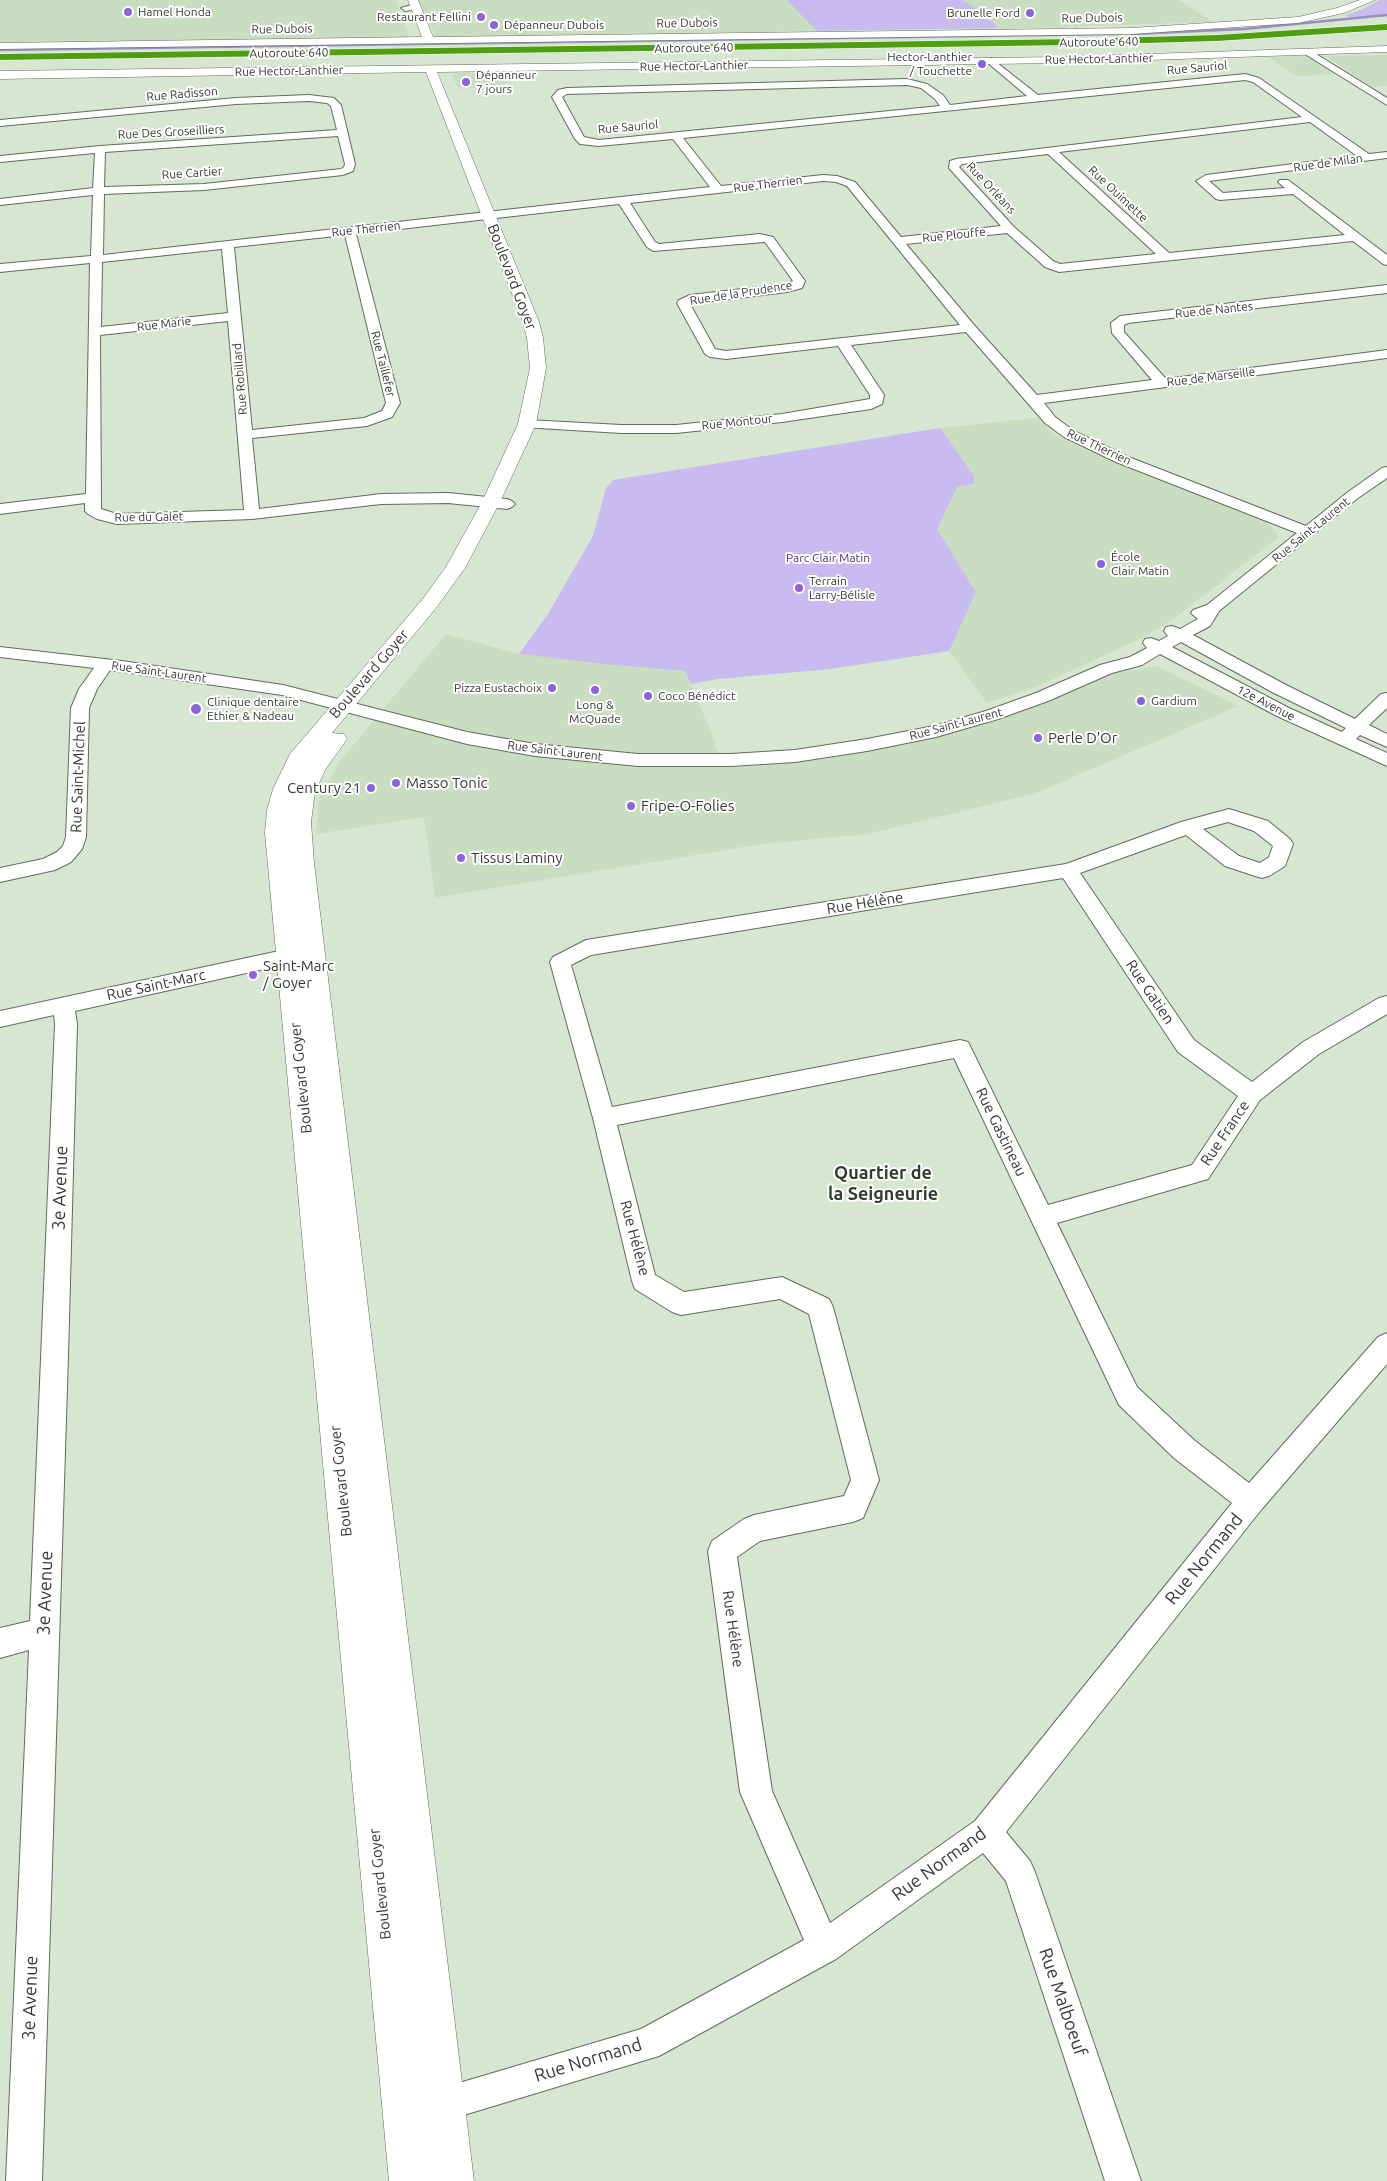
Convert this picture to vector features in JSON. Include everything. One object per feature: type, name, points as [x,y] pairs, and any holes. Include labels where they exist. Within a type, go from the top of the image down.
[{"type":"highway","points":[[1174,40],[1387,21]]},
{"type":"highway","name":"Autoroute 640","points":[[0,57],[1174,40],[1387,27]]},
{"type":"highway","name":"Autoroute 640","points":[[0,64],[1041,50],[1216,45],[1387,34]]},
{"type":"highway","points":[[1216,45],[1387,40]]},
{"type":"street","name":"Rue Dubois","points":[[0,46],[1176,29],[1304,19],[1346,10],[1370,0]]},
{"type":"street","points":[[409,4],[429,40]]},
{"type":"street","points":[[409,4],[415,40]]},
{"type":"street","name":"Rue Hector-Lanthier","points":[[0,75],[1136,59],[1387,50]]},
{"type":"street","points":[[1308,52],[1387,102]]},
{"type":"street","points":[[991,61],[1035,98]]},
{"type":"street","name":"Boulevard Goyer","points":[[444,69],[450,92],[495,214],[535,338],[538,368],[532,404],[539,419],[499,503],[435,596],[351,707],[298,759],[284,789],[279,810],[277,833],[301,954],[424,2109],[452,2181]]},
{"type":"street","name":"Boulevard Goyer","points":[[430,70],[547,326]]},
{"type":"street","name":"Rue Sauriol","points":[[947,108],[939,97],[924,86],[907,82],[567,91],[561,92],[557,97],[580,139],[584,142],[599,143],[947,108],[1224,78],[1245,78],[1256,80],[1366,157]]},
{"type":"street","name":"Rue Radisson","points":[[0,123],[236,101],[309,98],[330,100],[336,105],[343,133]]},
{"type":"street","name":"Rue Orléans","points":[[1311,119],[960,161],[954,163],[954,168],[1010,229],[1049,264],[1059,268],[1355,237]]},
{"type":"street","name":"Rue Des Groseilliers","points":[[0,159],[100,149],[343,133]]},
{"type":"street","name":"Rue Cartier","points":[[0,202],[100,191],[204,187],[343,172],[349,169],[350,164],[343,133]]},
{"type":"street","points":[[676,136],[718,190]]},
{"type":"street","points":[[0,509],[93,498],[94,332],[100,149]]},
{"type":"street","name":"Rue Ouimette","points":[[1051,151],[1166,257]]},
{"type":"street","name":"Rue de Milan","points":[[1295,190],[1220,197],[1202,181],[1206,178],[1387,155]]},
{"type":"street","name":"Rue de Milan","points":[[1270,171],[1387,261]]},
{"type":"street","name":"Rue Therrien","points":[[0,268],[837,178],[851,184],[969,328],[1050,420],[1069,434],[1121,458],[1308,532]]},
{"type":"street","name":"Rue de la Prudence","points":[[622,200],[651,244],[657,248],[760,238],[769,239],[800,281],[798,285],[787,288],[690,299],[683,303],[710,351],[726,355],[969,328]]},
{"type":"street","name":"Rue Plouffe","points":[[899,241],[1010,229]]},
{"type":"street","name":"Rue Taillefer","points":[[245,435],[367,422],[387,414],[393,403],[350,231]]},
{"type":"street","name":"Rue Robillard","points":[[228,244],[252,514]]},
{"type":"street","name":"Rue de Nantes","points":[[1162,383],[1118,333],[1117,323],[1125,319],[1387,289]]},
{"type":"street","name":"Rue Marie","points":[[94,332],[235,316]]},
{"type":"street","name":"Rue Montour","points":[[539,419],[621,429],[676,428],[782,418],[871,405],[877,401],[877,395],[842,342]]},
{"type":"street","name":"Rue de Marseille","points":[[1034,400],[1387,354]]},
{"type":"street","name":"Rue Saint-Laurent","points":[[0,652],[106,664],[274,689],[351,707],[467,738],[559,753],[638,760],[743,760],[822,753],[936,731],[1008,709],[1106,669],[1136,661],[1154,644],[1175,633],[1204,622],[1212,608],[1240,588],[1353,495],[1387,471]]},
{"type":"street","name":"Rue du Galet","points":[[93,498],[93,510],[102,516],[117,520],[252,514],[381,499],[448,498],[499,503]]},
{"type":"street","name":"12e Avenue","points":[[1175,633],[1357,727],[1387,740]]},
{"type":"street","name":"12e Avenue","points":[[1154,644],[1276,708],[1387,760]]},
{"type":"street","name":"Rue Saint-Michel","points":[[0,875],[48,865],[64,857],[72,849],[76,837],[80,708],[88,689],[106,664]]},
{"type":"street","points":[[1344,740],[1387,698]]},
{"type":"street","name":"Rue Hélène","points":[[824,1947],[756,1792],[722,1551],[754,1529],[853,1508],[865,1480],[820,1307],[782,1288],[681,1304],[644,1281],[604,1118],[560,962],[586,948],[1068,870],[1188,828]]},
{"type":"street","name":"Rue Gatien","points":[[1068,870],[1186,1046],[1252,1094]]},
{"type":"street","name":"Rue Saint-Marc","points":[[0,1019],[301,954]]},
{"type":"street","name":"Rue France","points":[[1043,1217],[1200,1172],[1252,1094],[1311,1048],[1387,1004]]},
{"type":"street","name":"3e Avenue","points":[[24,2181],[66,1024],[64,1005]]},
{"type":"street","name":"Rue Gastineau","points":[[604,1118],[960,1048],[1128,1396],[1184,1449],[1251,1500]]},
{"type":"street","name":"Rue Normand","points":[[424,2109],[647,2044],[824,1947],[986,1832],[1251,1500],[1387,1345]]},
{"type":"street","points":[[0,1643],[44,1632]]},
{"type":"street","name":"Rue Malboeuf","points":[[986,1832],[1019,1872],[1123,2181]]},
{"type":"street","name":"Boulevard Goyer","points":[[410,2181],[424,2109]]},
{"type":"shaded area","points":[[0,0],[396,0],[409,38],[0,44]]},
{"type":"shaded area","points":[[417,0],[790,0],[813,22],[817,31],[437,38]]},
{"type":"shaded area","points":[[963,0],[1179,0],[1213,22],[1002,29]]},
{"type":"shaded area","points":[[1387,55],[1387,86],[1372,87],[1325,56]]},
{"type":"shaded area","points":[[1308,56],[1337,74],[1296,76],[1268,57]]},
{"type":"shaded area","points":[[532,72],[499,86],[459,89],[452,76],[457,73]]},
{"type":"shaded area","name":"École Clair Matin","points":[[1037,418],[1057,436],[1086,450],[1268,523],[1279,537],[1169,622],[1140,639],[1036,687],[987,703],[949,651],[976,592],[937,529],[957,486],[973,484],[974,477],[940,428]]},
{"type":"shaded area","points":[[446,634],[519,654],[685,671],[710,730],[722,765],[820,759],[912,742],[985,722],[1114,673],[1157,666],[1238,706],[1036,793],[869,834],[761,844],[435,898],[424,817],[316,834],[319,798],[340,761]]},
{"type":"green space","points":[[787,0],[963,0],[1000,28],[817,31]]},
{"type":"green space","points":[[1380,0],[1387,0],[1387,15],[1354,19],[1345,15],[1361,10]]},
{"type":"green space","name":"Parc Clair Matin","points":[[940,428],[974,476],[974,484],[957,487],[937,529],[976,592],[949,651],[830,669],[718,679],[691,684],[685,671],[519,654],[548,614],[593,536],[606,488],[613,480]]},
{"type":"waterway","points":[[1132,34],[1244,29],[1387,15]]},
{"type":"waterway","points":[[0,50],[1118,34]]},
{"type":"place","name":"Hamel Honda","points":[[128,12]]},
{"type":"place","name":"Brunelle Ford","points":[[1030,13]]},
{"type":"place","name":"Restaurant Fellini","points":[[481,17]]},
{"type":"place","name":"Dépanneur Dubois","points":[[494,25]]},
{"type":"place","name":"Hector-Lanthier / Touchette","points":[[982,64]]},
{"type":"place","name":"Dépanneur 7 jours","points":[[466,82]]},
{"type":"place","name":"École Clair Matin","points":[[1101,564]]},
{"type":"place","name":"Terrain Larry-Bélisle","points":[[799,588]]},
{"type":"place","name":"Pizza Eustachoix","points":[[552,688]]},
{"type":"place","name":"Long & McQuade","points":[[595,690]]},
{"type":"place","name":"Coco Bénédict","points":[[648,696]]},
{"type":"place","name":"Gardium","points":[[1141,701]]},
{"type":"place","name":"Clinique dentaire Ethier & Nadeau","points":[[196,709]]},
{"type":"place","name":"Perle D'Or","points":[[1038,738]]},
{"type":"place","name":"Masso Tonic","points":[[396,783]]},
{"type":"place","name":"Century 21","points":[[371,788]]},
{"type":"place","name":"Fripe-O-Folies","points":[[631,806]]},
{"type":"place","name":"Tissus Laminy","points":[[461,858]]},
{"type":"place","name":"Saint-Marc / Goyer","points":[[253,975]]},
{"type":"district","name":"Quartier de la Seigneurie","points":[[883,1183]]}]
